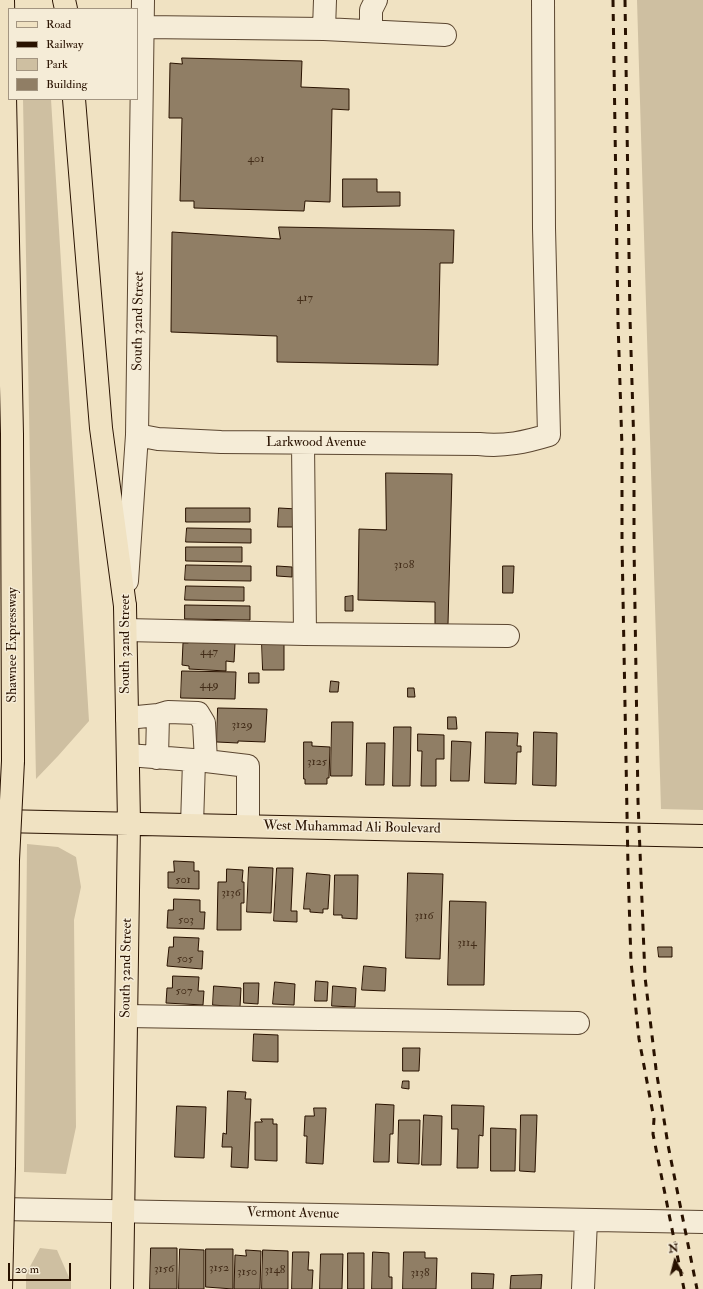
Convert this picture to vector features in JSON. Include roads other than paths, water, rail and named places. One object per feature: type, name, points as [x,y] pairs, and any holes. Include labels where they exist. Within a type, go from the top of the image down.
[{"type":"main road","name":"Shawnee Expressway","points":[[1,1289],[8,860],[13,762],[12,434],[3,0]]},
{"type":"main road","points":[[74,100],[101,428],[125,606]]},
{"type":"main road","name":"South 32nd Street","points":[[122,1289],[129,823],[125,606]]},
{"type":"main road","name":"West Muhammad Ali Boulevard","points":[[0,821],[703,836]]},
{"type":"street","name":"South 32nd Street","points":[[125,606],[137,435],[144,0]]},
{"type":"street","points":[[324,29],[325,0]]},
{"type":"street","points":[[371,31],[371,10],[376,0]]},
{"type":"street","name":"Larkwood Avenue","points":[[137,435],[166,440],[221,442],[479,444],[495,446],[528,441],[550,435],[544,228],[543,0]]},
{"type":"street","points":[[143,27],[324,29],[445,35]]},
{"type":"street","points":[[303,443],[305,634]]},
{"type":"street","points":[[126,630],[508,636]]},
{"type":"street","points":[[127,718],[158,715],[168,712],[198,713],[204,723],[192,825]]},
{"type":"street","points":[[157,758],[158,715]]},
{"type":"street","points":[[128,755],[248,766],[248,826]]},
{"type":"street","points":[[126,1016],[578,1023]]},
{"type":"street","name":"Vermont Avenue","points":[[0,1209],[703,1222]]},
{"type":"street","points":[[583,1289],[586,1220]]},
{"type":"railway","points":[[613,0],[618,321],[622,448],[622,543],[628,867],[631,962],[639,1039],[654,1119],[653,1134],[684,1289]]},
{"type":"railway","points":[[625,0],[630,318],[634,448],[638,801],[645,977],[656,1069],[668,1145],[697,1289]]}]
